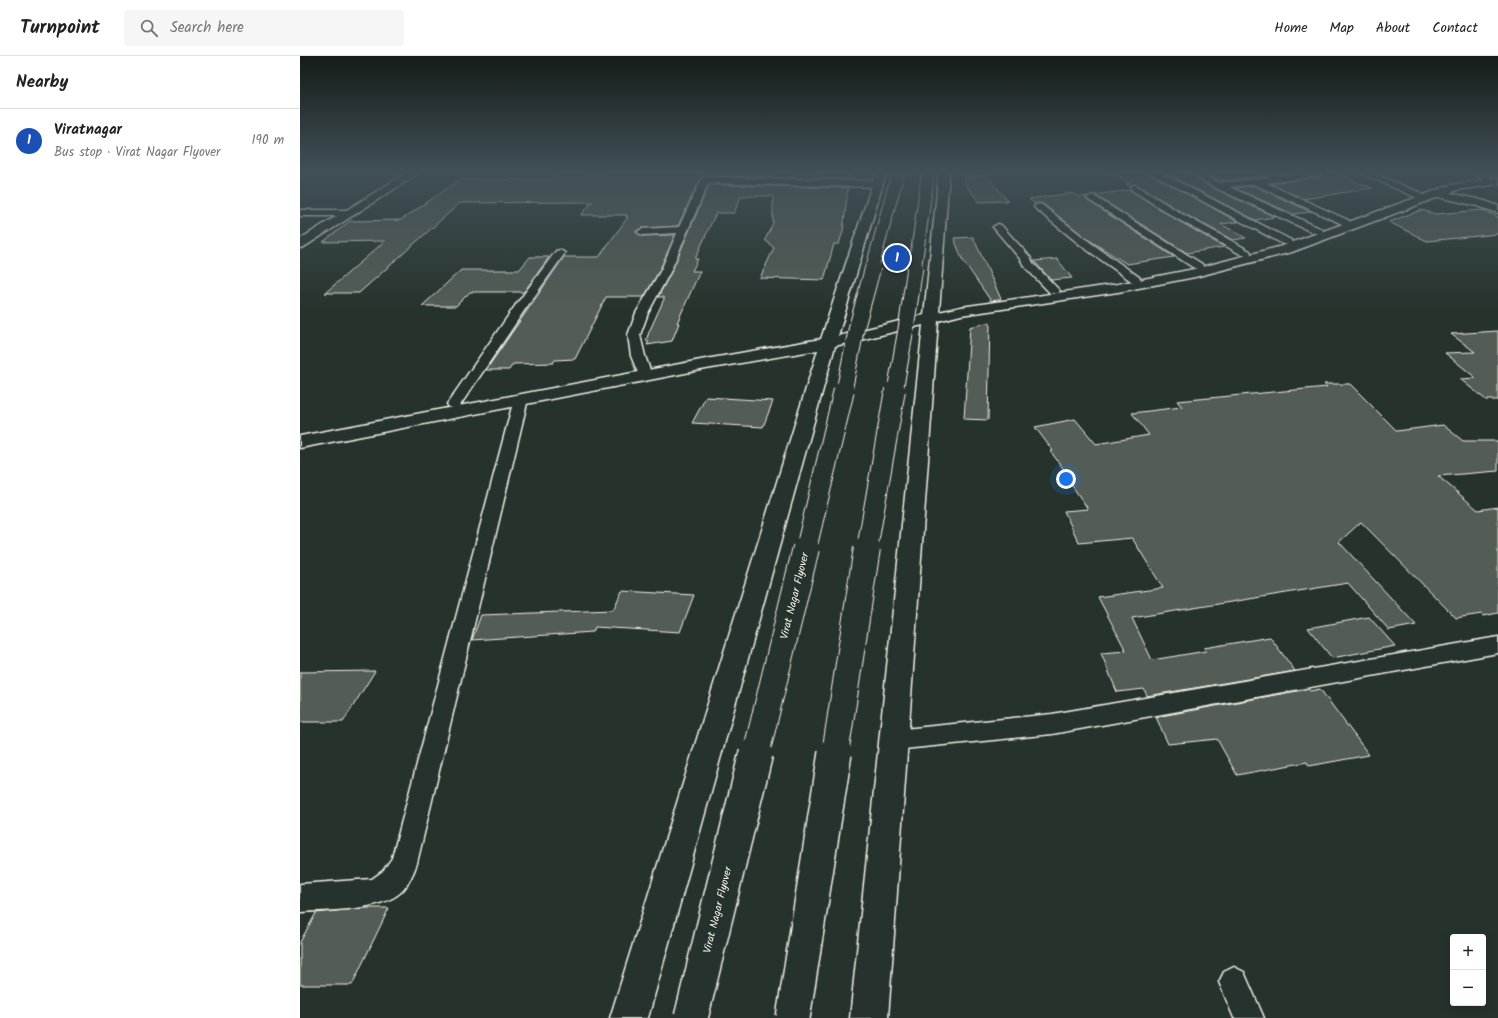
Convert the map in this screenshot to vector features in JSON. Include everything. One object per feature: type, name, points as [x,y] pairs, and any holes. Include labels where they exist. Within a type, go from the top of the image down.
[{"type":"main road","points":[[300,244],[342,218]]},
{"type":"main road","points":[[629,1018],[867,218]]},
{"type":"main road","name":"Virat Nagar Flyover","points":[[691,1018],[836,430],[857,326],[886,218]]},
{"type":"main road","points":[[793,1018],[880,469],[906,329],[922,218]]},
{"type":"main road","points":[[869,1018],[940,218]]},
{"type":"main road","points":[[300,442],[830,340],[932,314],[957,305],[1135,279],[1198,266],[1287,242],[1356,218]]},
{"type":"main road","points":[[932,314],[1118,288],[1195,273],[1287,249],[1364,218]]},
{"type":"main road","points":[[300,435],[454,404],[644,370],[830,340]]},
{"type":"street","points":[[644,370],[638,356],[634,335],[642,313],[666,270],[688,218]]},
{"type":"street","points":[[1053,218],[1087,245],[1135,279]]},
{"type":"street","points":[[1123,218],[1198,266]]},
{"type":"street","points":[[1182,218],[1246,253]]},
{"type":"street","points":[[1241,218],[1287,242]]},
{"type":"street","points":[[1289,218],[1318,231]]},
{"type":"street","points":[[1336,218],[1345,222]]},
{"type":"street","points":[[998,227],[1026,259],[1028,264],[1054,291]]},
{"type":"street","points":[[642,232],[683,230]]},
{"type":"street","points":[[454,404],[519,309],[560,253]]},
{"type":"street","points":[[300,898],[375,892],[393,881],[404,863],[521,400]]},
{"type":"street","points":[[894,740],[1052,724],[1498,645]]},
{"type":"street","points":[[1234,982],[1249,1018]]},
{"type":"building","points":[[404,218],[443,218],[359,293],[325,293],[385,241],[323,242],[350,221],[401,220]]},
{"type":"building","points":[[627,218],[682,218],[678,226],[642,228],[636,231],[642,236],[675,235],[660,269],[644,297],[606,297],[575,359],[555,360],[553,363],[513,364],[509,370],[486,370],[564,257],[599,257]]},
{"type":"building","points":[[695,218],[714,218],[695,259],[698,259],[692,271],[700,271],[677,323],[679,323],[672,341],[647,345],[649,341],[646,341],[649,332],[664,299],[664,297],[658,297],[672,271]]},
{"type":"building","points":[[773,218],[845,218],[843,231],[839,244],[834,244],[824,280],[760,278],[774,248],[765,240],[773,223]]},
{"type":"building","points":[[1061,218],[1114,218],[1174,257],[1127,264],[1086,238]]},
{"type":"building","points":[[1131,218],[1173,218],[1224,247],[1187,253]]},
{"type":"building","points":[[1192,218],[1231,218],[1238,222],[1221,224],[1246,238],[1233,240]]},
{"type":"building","points":[[1251,218],[1269,218],[1255,220]]},
{"type":"building","points":[[1400,218],[1498,218],[1498,234],[1427,241],[1389,222]]},
{"type":"building","points":[[973,237],[1001,299],[991,301],[962,259],[954,238]]},
{"type":"building","points":[[530,257],[549,257],[524,292],[470,292],[456,306],[422,306],[461,270],[519,270]]},
{"type":"building","points":[[1057,259],[1072,278],[1051,280],[1034,261]]},
{"type":"building","points":[[990,322],[988,420],[964,419],[970,327]]},
{"type":"building","points":[[1498,331],[1498,400],[1486,400],[1460,379],[1476,378],[1445,353],[1475,352],[1451,334]]},
{"type":"building","points":[[1324,384],[1350,384],[1397,431],[1443,425],[1463,441],[1498,441],[1498,471],[1438,476],[1478,510],[1498,507],[1498,613],[1483,616],[1481,614],[1456,618],[1361,522],[1339,542],[1416,625],[1389,630],[1348,583],[1132,618],[1152,660],[1206,651],[1204,648],[1270,637],[1295,671],[1147,696],[1144,689],[1117,692],[1101,653],[1126,651],[1098,597],[1163,588],[1132,538],[1079,543],[1064,511],[1088,509],[1062,471],[1065,471],[1051,452],[1053,451],[1035,427],[1075,419],[1096,444],[1149,435],[1132,413],[1182,407],[1177,401],[1327,387]]},
{"type":"building","points":[[706,397],[773,401],[763,427],[692,423]]},
{"type":"building","points":[[622,591],[694,595],[680,632],[595,627],[593,632],[472,640],[481,615],[613,610]]},
{"type":"building","points":[[1369,617],[1395,646],[1332,658],[1308,628]]},
{"type":"building","points":[[375,671],[343,722],[300,722],[300,672]]},
{"type":"building","points":[[1308,689],[1310,691],[1320,689],[1369,755],[1309,766],[1307,762],[1237,775],[1217,739],[1168,744],[1156,717]]},
{"type":"building","points":[[366,908],[389,908],[352,985],[300,985],[300,942],[316,913]]},
{"type":"place","name":"Viratnagar","points":[[897,258]]}]
